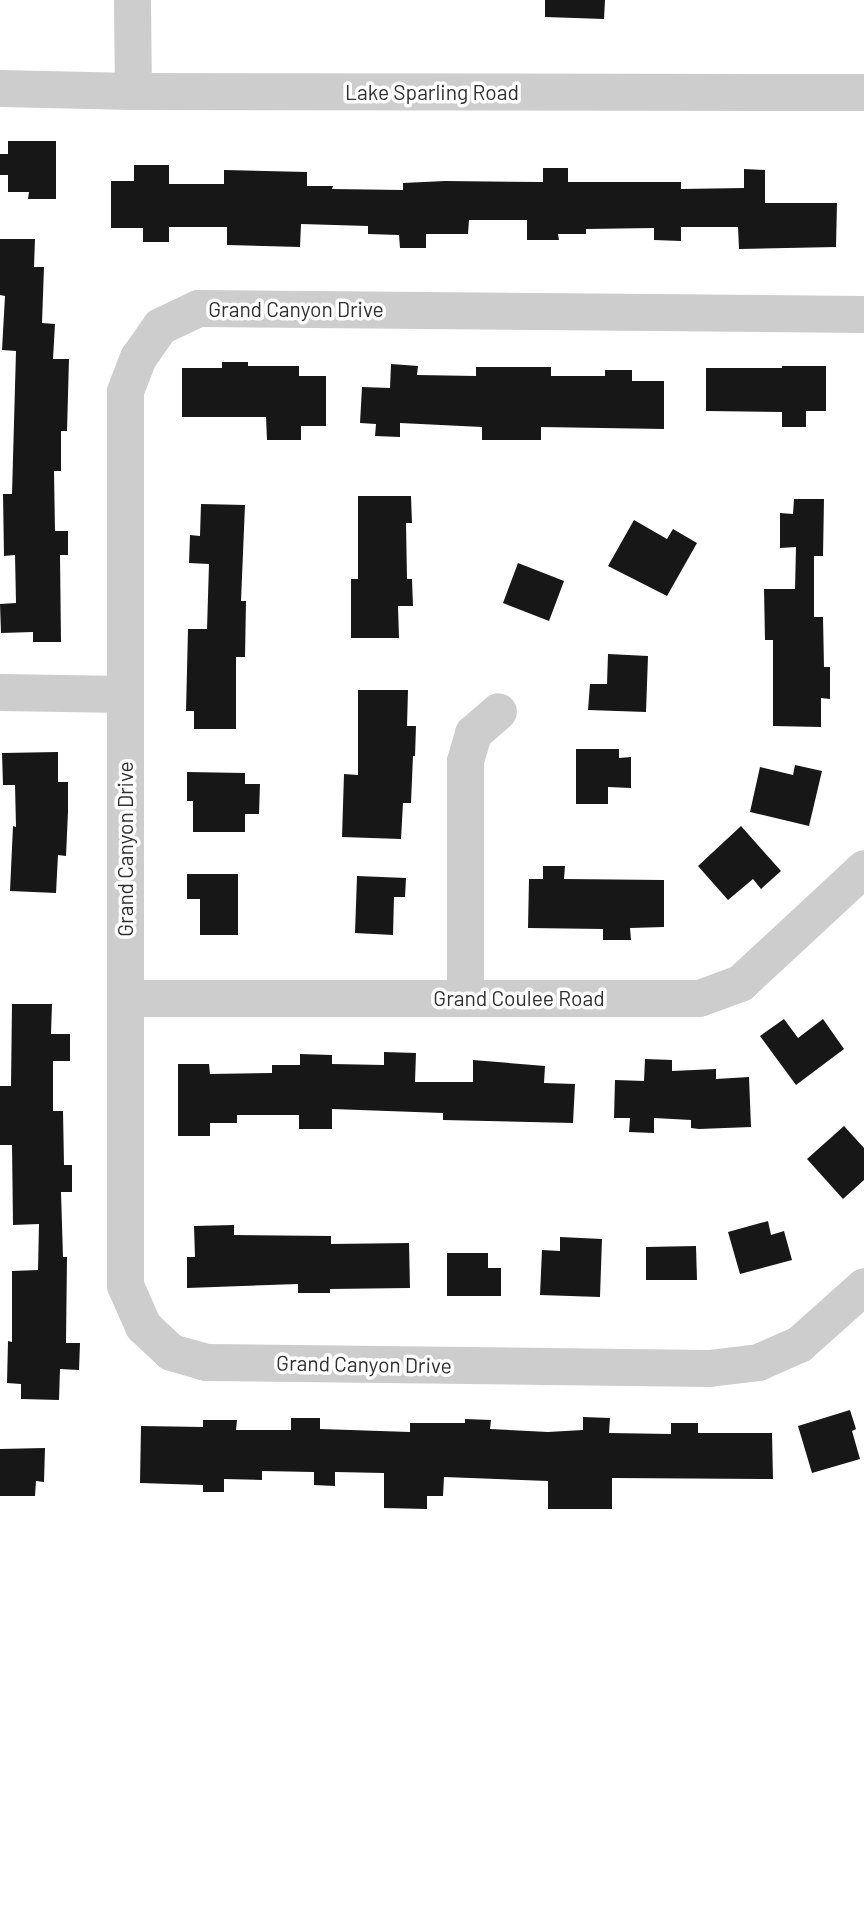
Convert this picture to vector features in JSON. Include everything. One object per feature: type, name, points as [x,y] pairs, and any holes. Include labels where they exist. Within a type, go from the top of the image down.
[{"type":"street","points":[[132,0],[133,91]]},
{"type":"street","name":"Lake Sparling Road","points":[[0,88],[133,91],[864,92]]},
{"type":"street","name":"Grand Canyon Drive","points":[[864,314],[198,308],[160,326],[138,357],[125,391],[125,1285],[143,1326],[171,1352],[205,1362],[709,1367],[758,1362],[799,1344],[864,1286]]},
{"type":"street","points":[[0,692],[125,694]]},
{"type":"street","points":[[464,998],[465,761],[473,733],[498,711]]},
{"type":"street","name":"Grand Coulee Road","points":[[125,998],[699,998],[740,983],[864,868]]},
{"type":"building","points":[[545,0],[605,0],[604,19],[545,17]]},
{"type":"building","points":[[8,141],[56,141],[56,199],[28,199],[29,192],[8,192],[8,175],[0,175],[0,154],[8,154]]},
{"type":"building","points":[[134,165],[169,165],[169,184],[224,184],[224,170],[307,172],[307,186],[403,190],[403,183],[543,182],[543,168],[568,168],[568,182],[681,182],[681,189],[744,188],[744,169],[765,170],[765,203],[837,203],[836,247],[739,249],[738,227],[681,227],[681,241],[654,240],[654,228],[586,229],[586,234],[558,234],[559,240],[527,240],[527,220],[469,220],[468,234],[426,234],[426,248],[400,248],[399,235],[368,234],[368,226],[301,224],[300,247],[227,245],[227,227],[169,227],[169,242],[143,242],[143,228],[111,228],[111,181],[134,181]]},
{"type":"building","points":[[0,239],[35,239],[34,267],[44,267],[42,323],[55,324],[53,359],[69,359],[67,431],[61,431],[61,471],[54,471],[55,531],[68,531],[68,555],[60,555],[61,642],[33,642],[33,632],[1,633],[0,604],[16,603],[15,555],[4,556],[3,494],[12,494],[16,351],[2,350],[5,296],[0,295]]},
{"type":"building","points":[[222,362],[248,362],[248,366],[299,366],[299,376],[326,376],[326,426],[301,426],[301,440],[267,440],[266,417],[182,417],[182,368],[222,368]]},
{"type":"building","points":[[391,364],[418,366],[417,375],[476,376],[476,367],[551,367],[551,376],[605,376],[605,370],[632,370],[632,381],[664,381],[664,429],[541,427],[541,440],[482,440],[482,427],[400,423],[400,437],[375,436],[376,424],[360,423],[362,387],[390,388]]},
{"type":"building","points":[[826,366],[826,411],[806,411],[806,427],[782,427],[782,412],[706,411],[706,368]]},
{"type":"building","points":[[358,496],[411,496],[412,523],[406,523],[407,579],[412,579],[413,606],[398,606],[399,638],[351,638],[351,579],[358,579]]},
{"type":"building","points":[[794,499],[824,499],[823,556],[814,556],[814,617],[823,617],[824,667],[830,667],[830,699],[821,698],[821,727],[773,726],[773,640],[765,640],[764,589],[795,589],[796,547],[780,548],[780,513],[793,514]]},
{"type":"building","points":[[201,504],[245,505],[241,601],[246,601],[245,657],[236,657],[236,729],[194,729],[194,711],[186,711],[188,629],[207,629],[209,564],[189,563],[190,535],[200,536]]},
{"type":"building","points":[[634,520],[667,539],[673,529],[697,543],[667,596],[608,566]]},
{"type":"building","points":[[518,563],[564,581],[549,621],[503,603]]},
{"type":"building","points":[[608,654],[648,656],[646,712],[588,710],[590,684],[607,684]]},
{"type":"building","points":[[358,690],[408,690],[407,726],[416,726],[415,756],[411,803],[403,803],[401,839],[342,837],[344,774],[358,775]]},
{"type":"building","points":[[576,749],[619,749],[619,758],[631,757],[631,788],[608,787],[608,804],[576,804]]},
{"type":"building","points":[[58,752],[58,782],[68,782],[68,812],[66,856],[58,855],[56,893],[10,891],[13,826],[16,827],[15,785],[3,785],[2,753]]},
{"type":"building","points":[[795,765],[822,771],[809,826],[750,812],[760,767],[793,775]]},
{"type":"building","points":[[187,772],[245,773],[245,784],[260,784],[259,814],[245,814],[245,832],[193,832],[193,801],[187,801]]},
{"type":"building","points":[[741,826],[781,871],[761,889],[753,879],[728,900],[698,866]]},
{"type":"building","points":[[543,866],[565,866],[564,879],[664,880],[664,927],[630,928],[631,940],[603,940],[603,929],[528,928],[529,879],[543,879]]},
{"type":"building","points":[[187,874],[238,874],[238,935],[200,935],[200,899],[187,899]]},
{"type":"building","points":[[357,876],[406,878],[405,897],[394,897],[393,935],[355,933]]},
{"type":"building","points":[[12,1004],[52,1004],[51,1034],[70,1034],[70,1061],[53,1061],[53,1111],[63,1111],[64,1165],[72,1165],[72,1192],[61,1192],[63,1257],[67,1257],[66,1343],[80,1343],[79,1370],[60,1369],[59,1400],[21,1399],[21,1384],[7,1383],[8,1341],[12,1342],[12,1271],[38,1270],[39,1224],[13,1225],[12,1145],[0,1145],[0,1086],[11,1086]]},
{"type":"building","points":[[784,1019],[798,1038],[823,1019],[844,1049],[796,1085],[760,1036]]},
{"type":"building","points":[[384,1052],[416,1053],[415,1082],[473,1082],[473,1060],[545,1066],[544,1083],[575,1084],[573,1123],[443,1120],[443,1113],[332,1109],[332,1129],[299,1129],[299,1115],[237,1115],[237,1123],[210,1123],[210,1136],[178,1136],[178,1064],[209,1064],[210,1074],[272,1073],[272,1065],[300,1065],[300,1054],[332,1055],[332,1064],[384,1065]]},
{"type":"building","points":[[645,1059],[672,1060],[672,1071],[716,1069],[716,1079],[749,1077],[751,1127],[699,1129],[691,1128],[691,1120],[654,1118],[654,1133],[629,1132],[630,1118],[614,1118],[615,1080],[644,1081]]},
{"type":"building","points":[[844,1126],[864,1148],[864,1180],[843,1199],[807,1159]]},
{"type":"building","points":[[768,1221],[771,1235],[784,1231],[792,1260],[740,1274],[728,1232]]},
{"type":"building","points":[[234,1225],[234,1235],[331,1236],[331,1244],[409,1243],[410,1288],[330,1289],[330,1293],[298,1293],[298,1284],[187,1288],[187,1257],[195,1257],[194,1226]]},
{"type":"building","points":[[560,1237],[602,1239],[600,1297],[540,1295],[542,1250],[560,1251]]},
{"type":"building","points":[[696,1246],[697,1280],[646,1280],[646,1247]]},
{"type":"building","points":[[447,1253],[488,1253],[488,1268],[501,1268],[501,1296],[447,1296]]},
{"type":"building","points":[[850,1410],[856,1429],[852,1431],[860,1459],[812,1473],[798,1426]]},
{"type":"building","points":[[583,1417],[610,1418],[609,1433],[671,1434],[671,1423],[698,1423],[698,1433],[772,1433],[773,1479],[612,1478],[612,1509],[548,1509],[548,1481],[444,1477],[443,1496],[427,1496],[427,1509],[384,1508],[384,1473],[335,1472],[335,1486],[314,1485],[314,1472],[262,1471],[262,1480],[224,1479],[224,1492],[203,1492],[203,1485],[140,1483],[141,1426],[203,1427],[203,1420],[237,1420],[236,1430],[291,1430],[291,1418],[320,1418],[320,1429],[410,1432],[410,1423],[465,1423],[465,1419],[491,1420],[490,1429],[548,1432],[583,1430]]},
{"type":"building","points":[[45,1448],[44,1482],[36,1481],[35,1496],[0,1496],[0,1449]]}]
